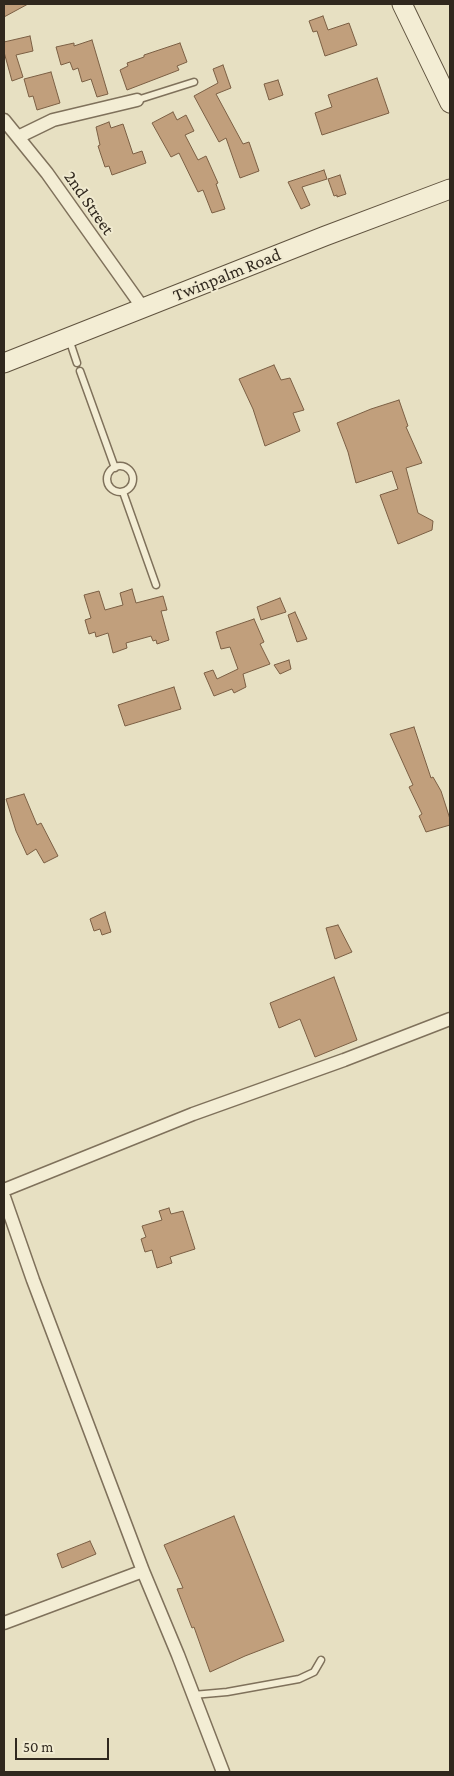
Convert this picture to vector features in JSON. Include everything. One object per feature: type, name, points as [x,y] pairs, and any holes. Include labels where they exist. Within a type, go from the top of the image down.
[{"type":"main road","points":[[402,4],[450,103]]},
{"type":"main road","name":"Twinpalm Road","points":[[4,363],[325,236],[450,189]]},
{"type":"street","points":[[18,137],[53,120],[137,100]]},
{"type":"street","name":"2nd Street","points":[[4,120],[47,173],[143,308]]},
{"type":"street","points":[[4,1190],[193,1114],[344,1060],[450,1019]]},
{"type":"street","points":[[4,1197],[33,1280],[143,1571],[223,1772]]},
{"type":"street","points":[[4,1624],[143,1571]]},
{"type":"lane","points":[[137,100],[194,82]]},
{"type":"lane","points":[[69,337],[78,363]]},
{"type":"lane","points":[[80,371],[115,468]]},
{"type":"lane","points":[[115,468],[128,469],[133,477],[131,487],[123,492],[116,492],[109,484],[108,475],[115,468]]},
{"type":"lane","points":[[123,492],[156,585]]},
{"type":"lane","points":[[193,1695],[227,1692],[299,1679],[314,1672],[321,1660]]},
{"type":"building","points":[[4,4],[28,4],[4,17]]},
{"type":"building","points":[[323,16],[328,30],[349,23],[357,45],[325,56],[317,31],[313,32],[309,21]]},
{"type":"building","points":[[30,36],[33,51],[16,55],[23,77],[12,81],[4,52],[4,42]]},
{"type":"building","points":[[92,40],[108,94],[97,97],[91,79],[82,82],[78,68],[73,70],[70,62],[61,65],[56,47],[74,43],[74,46]]},
{"type":"building","points":[[180,43],[187,62],[177,66],[179,70],[127,90],[120,70],[128,66],[127,63]]},
{"type":"building","points":[[223,65],[231,88],[216,94],[243,144],[249,142],[259,171],[240,178],[226,138],[219,142],[194,96],[218,83],[213,69]]},
{"type":"building","points":[[51,72],[60,103],[37,110],[33,96],[29,97],[24,79]]},
{"type":"building","points":[[377,78],[389,113],[322,135],[315,113],[332,107],[328,95]]},
{"type":"building","points":[[278,80],[283,95],[269,100],[264,84]]},
{"type":"building","points":[[173,112],[177,120],[186,115],[194,131],[185,135],[198,160],[206,156],[218,183],[216,184],[225,209],[212,213],[203,190],[198,192],[179,153],[171,157],[152,123]]},
{"type":"building","points":[[109,122],[111,128],[123,124],[133,154],[142,151],[146,163],[112,175],[109,166],[105,167],[98,146],[100,145],[96,127]]},
{"type":"building","points":[[324,170],[327,179],[302,187],[310,205],[301,209],[288,182]]},
{"type":"building","points":[[340,175],[346,194],[337,197],[337,195],[334,196],[328,179]]},
{"type":"building","points":[[274,365],[281,380],[290,378],[304,410],[293,413],[300,431],[265,446],[253,409],[239,379]]},
{"type":"building","points":[[399,400],[408,426],[406,427],[422,463],[406,468],[418,513],[433,521],[432,530],[398,544],[380,495],[398,489],[392,471],[356,483],[348,452],[337,423]]},
{"type":"building","points":[[132,589],[136,603],[163,596],[167,610],[161,611],[169,640],[157,644],[156,640],[153,641],[151,636],[126,643],[127,648],[113,653],[108,633],[96,637],[95,632],[89,634],[85,620],[91,618],[84,595],[99,591],[105,610],[123,605],[120,593]]},
{"type":"building","points":[[280,598],[286,612],[261,620],[257,607]]},
{"type":"building","points":[[295,612],[307,639],[297,642],[288,615]]},
{"type":"building","points":[[254,619],[264,642],[260,644],[270,664],[243,674],[246,687],[234,693],[232,689],[214,696],[204,673],[213,670],[217,679],[238,669],[230,647],[221,649],[216,632]]},
{"type":"building","points":[[289,660],[291,669],[280,674],[274,665]]},
{"type":"building","points":[[174,687],[181,709],[125,726],[118,705]]},
{"type":"building","points":[[414,727],[431,778],[433,777],[441,791],[450,819],[450,825],[426,832],[419,816],[422,814],[409,787],[413,785],[390,734]]},
{"type":"building","points":[[24,794],[37,825],[41,823],[58,856],[44,863],[36,849],[27,855],[16,831],[6,799]]},
{"type":"building","points":[[105,912],[111,932],[102,935],[100,929],[94,931],[90,919]]},
{"type":"building","points":[[338,925],[352,952],[335,959],[326,928]]},
{"type":"building","points":[[334,977],[357,1040],[315,1057],[300,1019],[279,1028],[270,1003]]},
{"type":"building","points":[[169,1208],[171,1214],[183,1211],[195,1249],[170,1257],[172,1263],[157,1268],[152,1250],[145,1252],[141,1239],[146,1237],[142,1226],[162,1220],[159,1211]]},
{"type":"building","points":[[234,1516],[284,1641],[210,1672],[194,1627],[192,1628],[177,1589],[183,1588],[164,1545]]},
{"type":"building","points":[[90,1541],[96,1554],[62,1568],[57,1554]]}]
